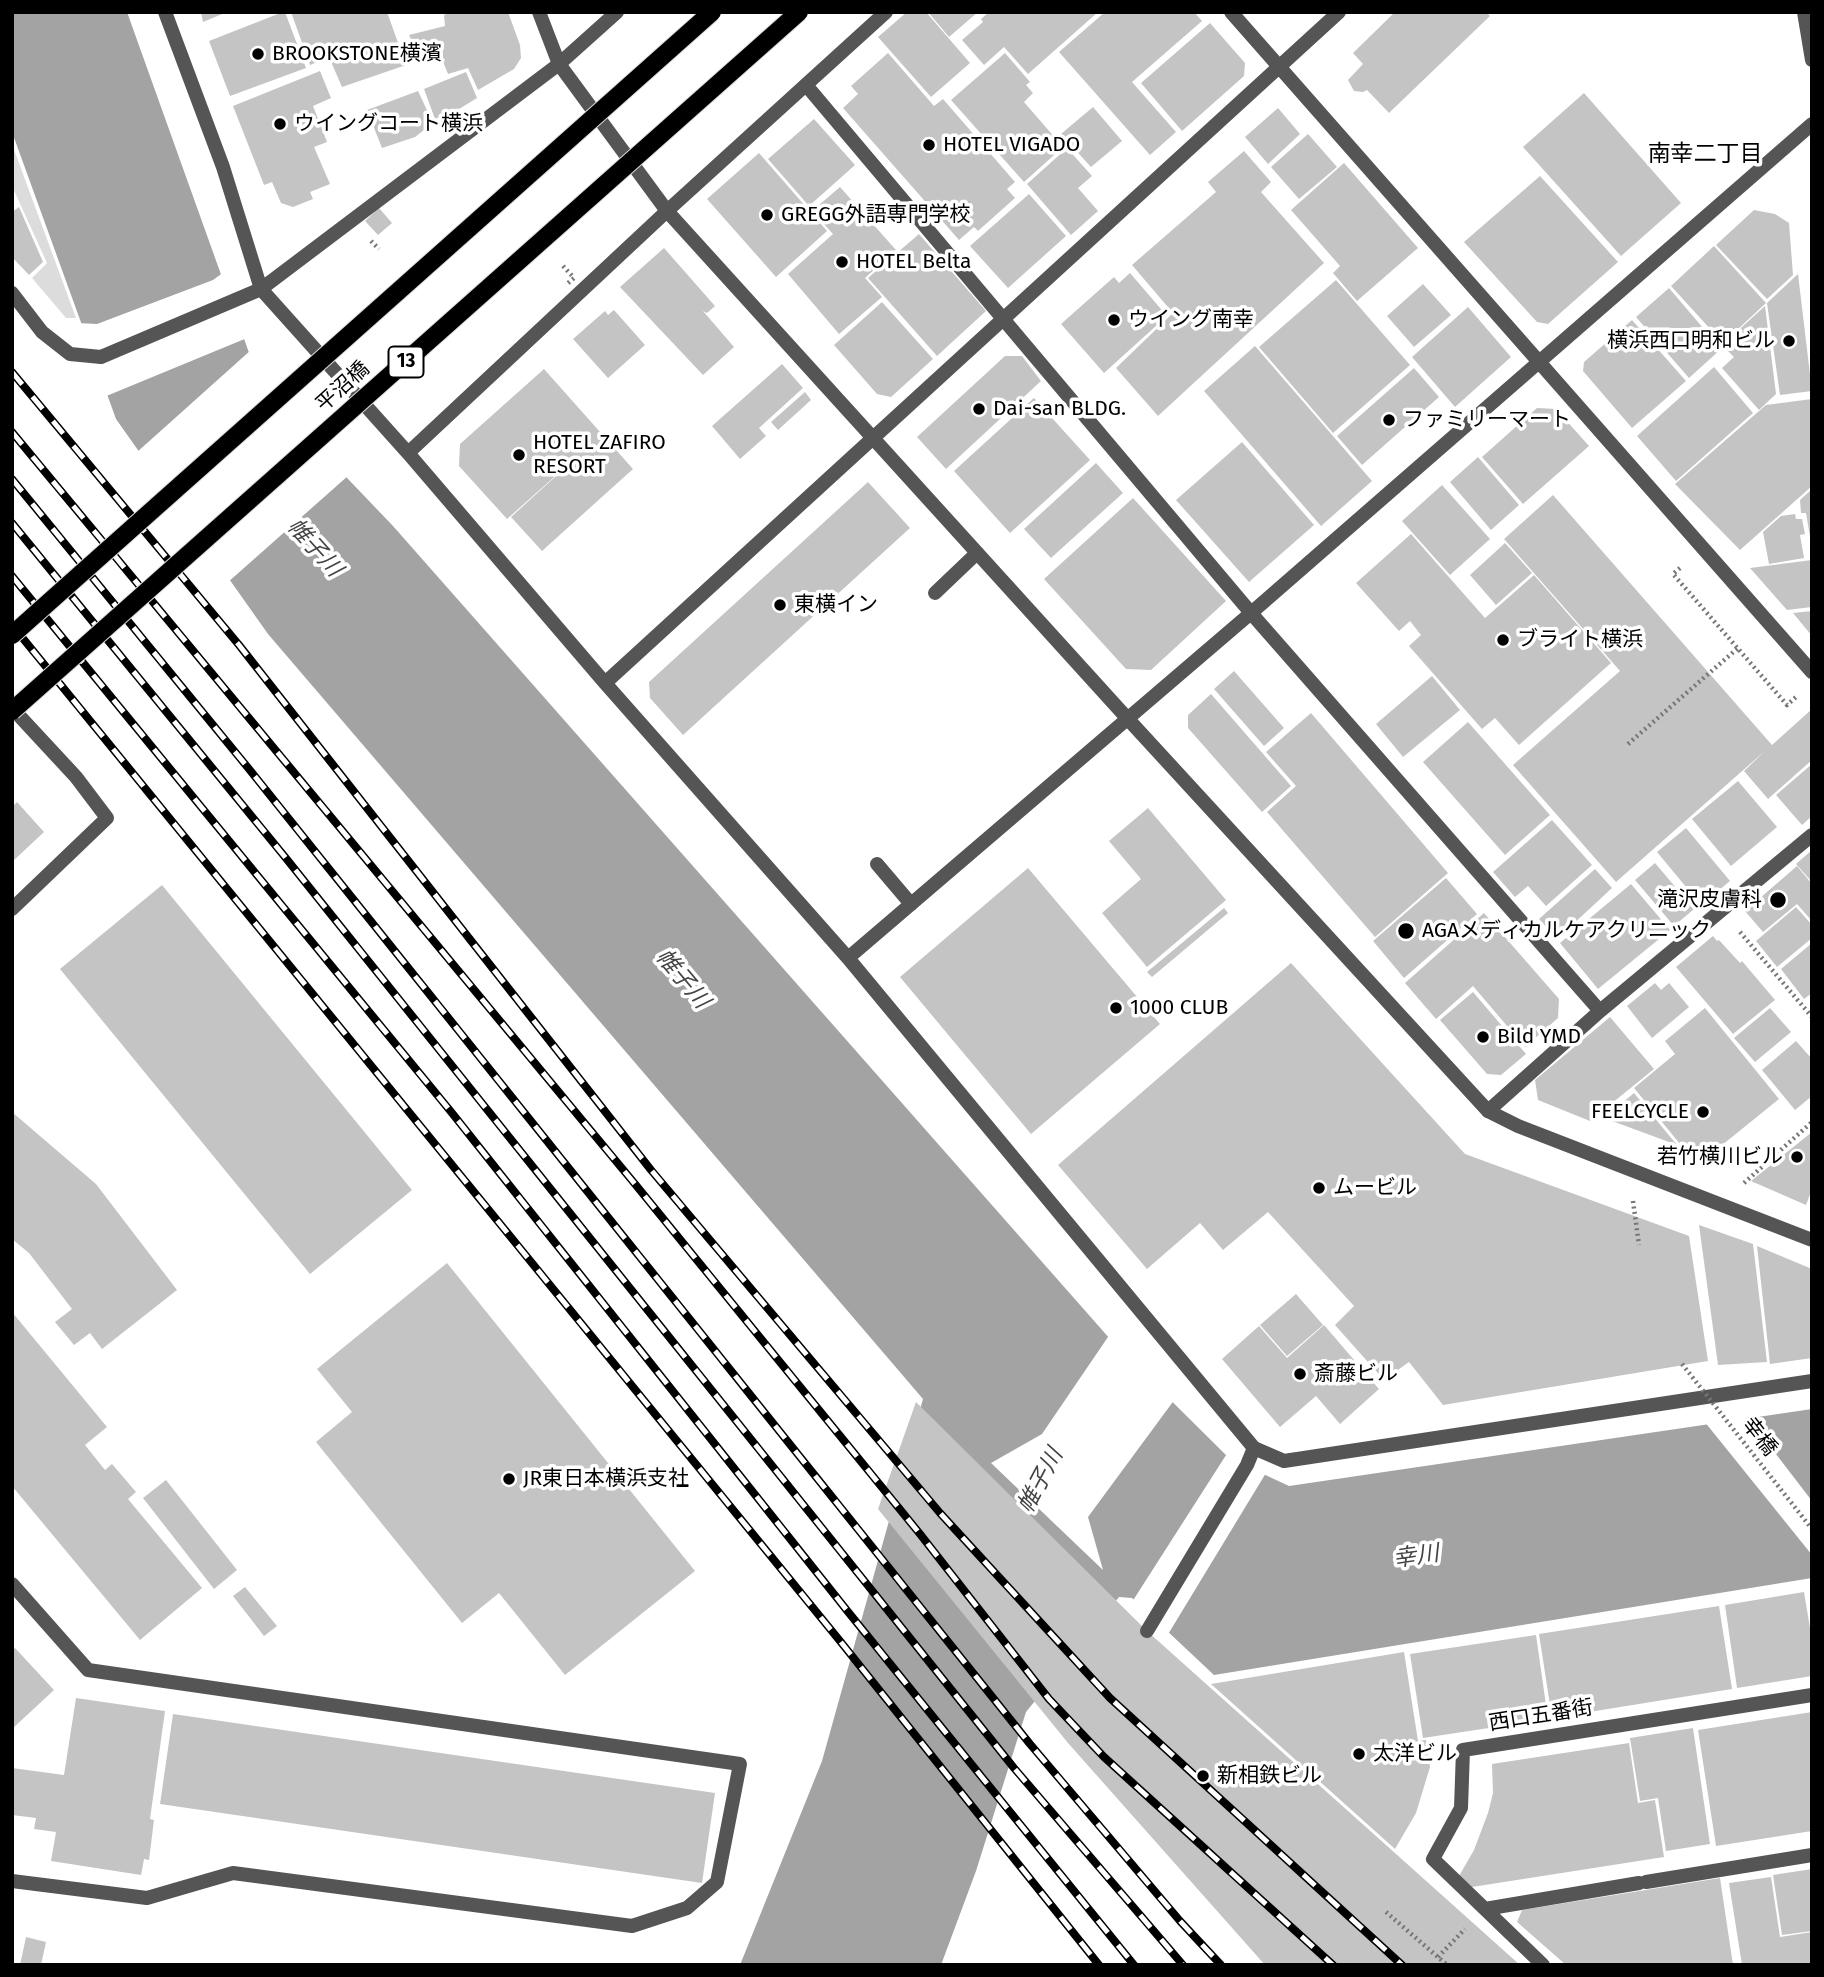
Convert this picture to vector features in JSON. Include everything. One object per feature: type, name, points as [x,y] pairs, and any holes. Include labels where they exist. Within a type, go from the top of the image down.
[{"type":"main road","name":"平沼橋","points":[[12,635],[712,12]]},
{"type":"main road","name":"平沼橋","points":[[12,710],[799,12]]},
{"type":"street","points":[[165,12],[223,167],[261,289],[408,453],[605,683],[848,958],[1254,1448],[1284,1461],[1812,1381]]},
{"type":"street","points":[[540,12],[559,64],[667,211],[1488,1111],[1518,1126],[1812,1240]]},
{"type":"street","points":[[12,293],[42,332],[70,354],[101,357],[261,289],[559,64],[617,12]]},
{"type":"street","points":[[408,453],[667,211],[886,12]]},
{"type":"street","points":[[1231,12],[1812,672]]},
{"type":"street","points":[[605,683],[1339,12]]},
{"type":"street","points":[[1804,12],[1812,60]]},
{"type":"street","points":[[806,85],[1251,613],[1600,1010]]},
{"type":"street","points":[[848,958],[1251,613],[1812,124]]},
{"type":"street","points":[[935,593],[977,553]]},
{"type":"street","points":[[12,710],[76,777],[107,818],[12,909]]},
{"type":"street","points":[[1488,1111],[1600,1010],[1812,835]]},
{"type":"street","points":[[877,864],[911,904]]},
{"type":"street","points":[[1147,1630],[1247,1465],[1254,1448]]},
{"type":"street","points":[[12,1584],[88,1670],[740,1764],[717,1882],[687,1908],[632,1926],[233,1873],[147,1898],[12,1881]]},
{"type":"street","name":"西口五番街","points":[[1544,1965],[1433,1858],[1461,1808],[1463,1749],[1812,1695]]},
{"type":"street","points":[[1485,1909],[1812,1855]]},
{"type":"path","points":[[563,265],[574,278],[568,283]]},
{"type":"path","points":[[1703,548],[1673,574],[1787,705],[1804,690]]},
{"type":"path","points":[[1628,744],[1738,648]]},
{"type":"path","points":[[1721,911],[1812,1017]]},
{"type":"path","points":[[1719,1205],[1812,1122]]},
{"type":"path","points":[[1628,1169],[1639,1245]]},
{"type":"path","name":"幸橋","points":[[1682,1364],[1812,1529]]},
{"type":"path","points":[[1386,1912],[1447,1965]]},
{"type":"shaded area","points":[[12,144],[76,318],[66,318],[32,278],[47,263],[12,186]]},
{"type":"water","points":[[12,12],[127,12],[262,389],[393,526],[1118,1348],[1229,1458],[1289,1486],[1812,1409],[1812,1578],[1214,1675],[1132,1598],[1119,1597],[1026,1712],[976,1871],[941,1965],[740,1965],[822,1761],[923,1399],[268,634],[116,419],[12,132]]},
{"type":"pier","points":[[224,272],[247,338],[104,397],[77,323],[97,324],[213,280]]},
{"type":"pier","points":[[251,350],[265,387],[349,475],[227,583],[136,453]]},
{"type":"pier","points":[[1110,1334],[1175,1399],[1088,1517],[1103,1570],[991,1463],[1042,1434]]},
{"type":"pier","points":[[1746,1415],[1812,1501],[1812,1555],[1704,1421]]},
{"type":"pier","points":[[1228,1452],[1266,1473],[1167,1636],[1132,1602]]},
{"type":"building","points":[[201,12],[227,12],[203,22]]},
{"type":"building","name":"BROOKSTONE横濱","points":[[283,12],[306,68],[230,96],[209,41]]},
{"type":"building","points":[[291,12],[387,12],[406,65],[342,87],[329,57],[310,65]]},
{"type":"building","points":[[452,12],[508,12],[520,45],[521,58],[514,69],[478,90],[468,68],[448,74],[442,59],[430,64],[417,52],[409,35],[445,26],[444,15]]},
{"type":"building","points":[[907,12],[926,12],[970,63],[931,97],[878,37]]},
{"type":"building","points":[[928,12],[978,12],[949,37]]},
{"type":"building","points":[[989,12],[1098,12],[1028,74],[1004,47],[984,65],[962,40],[983,22],[981,19]]},
{"type":"building","points":[[1105,12],[1194,12],[1202,21],[1132,82],[1176,132],[1150,155],[1059,52]]},
{"type":"building","points":[[1395,12],[1486,12],[1490,16],[1389,113],[1367,90],[1354,91],[1348,80],[1363,64],[1353,53]]},
{"type":"building","points":[[1210,23],[1245,63],[1244,76],[1182,131],[1141,83]]},
{"type":"building","name":"HOTEL VIGADO","points":[[888,53],[934,106],[943,99],[1015,182],[1007,189],[1015,198],[978,231],[974,227],[959,240],[843,108],[858,94],[851,86]]},
{"type":"building","points":[[1005,53],[1030,82],[1026,85],[1033,93],[1024,102],[1063,147],[1024,182],[951,100]]},
{"type":"building","name":"ウイングコート横浜","points":[[320,71],[331,98],[313,106],[327,142],[314,147],[330,184],[310,192],[313,199],[293,207],[281,203],[272,182],[264,185],[233,106]]},
{"type":"building","points":[[466,72],[477,98],[435,119],[424,89]]},
{"type":"building","points":[[418,91],[433,123],[415,137],[382,148],[367,110]]},
{"type":"building","points":[[1584,93],[1681,203],[1621,256],[1523,147]]},
{"type":"building","points":[[1093,107],[1122,141],[1091,167],[1061,134]]},
{"type":"building","points":[[1278,108],[1300,134],[1268,164],[1245,137]]},
{"type":"building","points":[[814,119],[855,165],[809,206],[768,159]]},
{"type":"building","points":[[1308,134],[1337,167],[1299,199],[1271,167]]},
{"type":"building","points":[[1067,148],[1092,176],[1078,188],[1098,211],[1071,235],[1027,184]]},
{"type":"building","points":[[1244,151],[1271,182],[1261,192],[1324,263],[1158,416],[1116,368],[1173,313],[1132,265],[1216,192],[1208,182]]},
{"type":"building","name":"GREGG外語専門学校","points":[[759,153],[827,231],[776,277],[707,199]]},
{"type":"building","points":[[1344,163],[1418,248],[1357,301],[1333,273],[1340,266],[1291,210]]},
{"type":"building","points":[[1540,176],[1618,262],[1548,324],[1537,322],[1464,242]]},
{"type":"building","name":"HOTEL Belta","points":[[840,187],[896,250],[865,278],[882,297],[839,334],[788,274],[833,234],[812,211]]},
{"type":"building","points":[[1029,194],[1066,236],[1008,288],[970,246]]},
{"type":"building","points":[[19,207],[43,262],[29,275],[12,257],[12,212]]},
{"type":"building","points":[[379,208],[392,223],[378,235],[365,221]]},
{"type":"building","points":[[1754,210],[1775,214],[1789,223],[1793,275],[1767,299],[1716,245]]},
{"type":"building","points":[[919,234],[986,311],[937,356],[868,278]]},
{"type":"building","points":[[1714,246],[1766,303],[1723,343],[1671,286]]},
{"type":"building","points":[[664,248],[715,306],[707,313],[703,311],[734,347],[703,375],[620,287]]},
{"type":"building","name":"ウイング南幸","points":[[1130,273],[1167,316],[1104,373],[1061,324],[1114,277],[1119,283]]},
{"type":"building","name":"横浜西口明和ビル","points":[[1798,274],[1812,391],[1780,395],[1767,303]]},
{"type":"building","points":[[1336,280],[1410,365],[1333,433],[1259,347]]},
{"type":"building","points":[[1423,284],[1451,315],[1414,347],[1387,316]]},
{"type":"building","points":[[1669,288],[1721,349],[1689,378],[1636,317]]},
{"type":"building","points":[[882,302],[933,359],[891,397],[877,394],[834,345]]},
{"type":"building","points":[[1765,306],[1776,394],[1759,410],[1722,368],[1734,357],[1722,345]]},
{"type":"building","points":[[1468,307],[1511,357],[1455,407],[1412,357]]},
{"type":"building","points":[[614,310],[645,345],[608,378],[573,339],[605,311],[608,315]]},
{"type":"building","points":[[1632,320],[1686,381],[1632,428],[1583,371],[1584,362]]},
{"type":"building","points":[[1255,346],[1372,481],[1321,526],[1204,391]]},
{"type":"building","name":"Dai-san BLDG.","points":[[1005,356],[1022,356],[1041,381],[946,469],[917,437]]},
{"type":"building","points":[[782,364],[803,388],[759,428],[766,436],[740,459],[712,426]]},
{"type":"building","points":[[1714,367],[1753,413],[1676,481],[1637,436]]},
{"type":"building","points":[[1414,368],[1439,397],[1362,465],[1337,436]]},
{"type":"building","name":"HOTEL ZAFIRO RESORT","points":[[544,369],[633,469],[542,551],[511,517],[588,447],[507,519],[459,466],[460,444]]},
{"type":"building","points":[[805,392],[811,400],[778,430],[771,422]]},
{"type":"building","points":[[1034,398],[1090,460],[1010,533],[954,471]]},
{"type":"building","points":[[1812,399],[1812,486],[1740,550],[1675,484],[1766,405]]},
{"type":"building","points":[[1537,408],[1556,409],[1589,446],[1523,504],[1482,457]]},
{"type":"building","points":[[1242,442],[1314,525],[1249,582],[1176,500]]},
{"type":"building","points":[[1478,457],[1519,505],[1491,530],[1450,482]]},
{"type":"building","points":[[1096,463],[1123,493],[1051,558],[1024,529]]},
{"type":"building","name":"東横イン","points":[[868,482],[910,528],[683,735],[650,698],[649,682]]},
{"type":"building","points":[[1442,485],[1490,539],[1450,575],[1402,521]]},
{"type":"building","points":[[1812,489],[1810,537],[1806,513],[1801,513],[1800,500]]},
{"type":"building","points":[[1553,495],[1772,745],[1812,709],[1812,760],[1768,799],[1744,771],[1766,750],[1616,882],[1513,765],[1620,671],[1504,539]]},
{"type":"building","points":[[1133,498],[1226,601],[1151,670],[1126,669],[1044,579]]},
{"type":"building","points":[[1795,514],[1796,519],[1802,519],[1805,534],[1800,535],[1804,558],[1769,564],[1763,532],[1781,516]]},
{"type":"building","name":"ブライト横浜","points":[[1411,534],[1485,618],[1534,575],[1611,663],[1519,745],[1495,718],[1482,729],[1409,646],[1421,635],[1410,621],[1399,631],[1356,583]]},
{"type":"building","points":[[1505,543],[1532,573],[1496,605],[1470,575]]},
{"type":"building","points":[[1812,560],[1812,607],[1787,610],[1750,568]]},
{"type":"building","points":[[1812,611],[1812,636],[1793,613]]},
{"type":"building","points":[[1234,671],[1284,728],[1264,746],[1214,689]]},
{"type":"building","points":[[1432,676],[1460,710],[1403,757],[1376,724]]},
{"type":"building","points":[[1211,694],[1291,786],[1262,812],[1188,728],[1188,715]]},
{"type":"building","points":[[1311,713],[1448,873],[1375,937],[1267,812],[1296,786],[1266,752]]},
{"type":"building","points":[[1468,722],[1550,815],[1505,855],[1423,762]]},
{"type":"building","points":[[1812,764],[1812,816],[1802,825],[1776,795]]},
{"type":"building","points":[[1738,781],[1777,827],[1731,866],[1692,819]]},
{"type":"building","points":[[17,802],[44,832],[12,862],[12,807]]},
{"type":"building","points":[[1148,808],[1226,900],[1147,967],[1102,913],[1141,879],[1109,841]]},
{"type":"building","points":[[1552,820],[1592,865],[1546,906],[1528,886],[1515,897],[1493,872]]},
{"type":"building","points":[[1686,828],[1730,881],[1701,905],[1657,852]]},
{"type":"building","points":[[1812,850],[1812,882],[1796,864]]},
{"type":"building","points":[[1655,863],[1694,909],[1674,926],[1635,880]]},
{"type":"building","points":[[1797,866],[1812,884],[1812,921],[1797,904],[1763,932],[1745,911]]},
{"type":"building","name":"1000 CLUB","points":[[1028,868],[1160,1024],[1031,1134],[900,977]]},
{"type":"building","points":[[1595,869],[1612,888],[1557,939],[1539,919]]},
{"type":"building","points":[[1446,878],[1477,914],[1404,978],[1373,941]]},
{"type":"building","points":[[1631,884],[1670,930],[1598,989],[1560,943]]},
{"type":"building","points":[[162,885],[412,1190],[310,1274],[60,969]]},
{"type":"building","points":[[1796,907],[1812,925],[1812,938],[1777,967],[1756,941]]},
{"type":"building","points":[[1224,908],[1228,913],[1152,977],[1147,972]]},
{"type":"building","points":[[1484,913],[1559,999],[1558,1018],[1525,1047],[1473,986],[1436,1019],[1405,983]]},
{"type":"building","points":[[1713,936],[1740,963],[1742,961],[1775,1000],[1733,1034],[1676,967]]},
{"type":"building","points":[[1812,943],[1812,993],[1804,999],[1781,969]]},
{"type":"building","name":"ムービル","points":[[1291,963],[1465,1154],[1689,1236],[1708,1361],[1443,1405],[1409,1362],[1384,1380],[1335,1325],[1354,1306],[1268,1212],[1223,1250],[1200,1223],[1147,1269],[1058,1165]]},
{"type":"building","points":[[1655,983],[1661,990],[1669,983],[1689,1007],[1652,1038],[1627,1006]]},
{"type":"building","name":"Bild YMD","points":[[1473,992],[1526,1054],[1501,1075],[1487,1074],[1440,1020]]},
{"type":"building","points":[[1705,1008],[1779,1099],[1711,1154],[1703,1156],[1685,1150],[1634,1088],[1675,1054],[1665,1041]]},
{"type":"building","points":[[1770,1008],[1791,1032],[1755,1062],[1734,1038]]},
{"type":"building","points":[[1610,1017],[1654,1069],[1590,1121],[1538,1100],[1535,1080]]},
{"type":"building","points":[[1796,1041],[1812,1059],[1812,1096],[1795,1110],[1762,1070]]},
{"type":"building","points":[[1634,1093],[1677,1145],[1604,1118]]},
{"type":"building","points":[[12,1112],[96,1184],[177,1290],[102,1349],[90,1333],[74,1345],[55,1322],[72,1309],[29,1253],[12,1239]]},
{"type":"building","name":"若竹横川ビル","points":[[1812,1132],[1812,1189],[1806,1205],[1751,1181]]},
{"type":"building","points":[[1699,1225],[1753,1244],[1767,1362],[1718,1365]]},
{"type":"building","points":[[1757,1246],[1812,1269],[1812,1358],[1770,1364]]},
{"type":"building","points":[[447,1263],[695,1571],[565,1675],[499,1593],[462,1623],[316,1442],[352,1412],[317,1369]]},
{"type":"building","points":[[1296,1294],[1323,1325],[1287,1356],[1260,1325]]},
{"type":"building","points":[[12,1312],[107,1427],[85,1445],[105,1470],[112,1464],[136,1492],[128,1499],[202,1588],[140,1640],[12,1486]]},
{"type":"building","name":"斎藤ビル","points":[[1324,1325],[1379,1389],[1340,1424],[1316,1396],[1280,1427],[1222,1359],[1259,1326],[1287,1358]]},
{"type":"building","name":"新相鉄ビル","points":[[916,1402],[1147,1631],[1520,1965],[1265,1965],[1068,1743],[878,1509]]},
{"type":"building","points":[[166,1480],[237,1570],[214,1589],[143,1498]]},
{"type":"building","points":[[245,1587],[277,1626],[264,1636],[233,1596]]},
{"type":"building","points":[[1804,1592],[1812,1640],[1812,1676],[1737,1688],[1725,1605]]},
{"type":"building","points":[[1719,1606],[1732,1689],[1552,1718],[1539,1634]]},
{"type":"building","points":[[1536,1635],[1548,1719],[1423,1738],[1410,1654]]},
{"type":"building","points":[[15,1648],[54,1690],[12,1729],[12,1651]]},
{"type":"building","name":"太洋ビル","points":[[1404,1652],[1418,1741],[1426,1740],[1430,1767],[1416,1813],[1395,1849],[1211,1684]]},
{"type":"building","points":[[76,1698],[165,1711],[150,1819],[154,1820],[149,1860],[144,1859],[141,1875],[51,1861],[56,1832],[34,1829],[36,1818],[12,1815],[12,1768],[64,1775]]},
{"type":"building","points":[[1812,1712],[1812,1831],[1716,1846],[1698,1730]]},
{"type":"building","points":[[173,1714],[715,1793],[702,1883],[160,1804]]},
{"type":"building","points":[[1693,1728],[1710,1844],[1666,1851],[1658,1798],[1640,1801],[1630,1738]]},
{"type":"building","points":[[1629,1743],[1638,1803],[1655,1800],[1664,1857],[1472,1887],[1459,1876],[1474,1850],[1488,1813],[1493,1793],[1492,1764]]},
{"type":"building","points":[[1812,1869],[1812,1931],[1782,1935],[1773,1875]]},
{"type":"building","points":[[1771,1877],[1780,1937],[1812,1932],[1812,1965],[1742,1965],[1729,1883]]},
{"type":"building","points":[[1720,1878],[1733,1965],[1566,1965],[1517,1922],[1522,1910]]},
{"type":"building","points":[[26,1937],[46,1942],[41,1965],[20,1965]]},
{"type":"railway","points":[[12,372],[239,645],[651,1170],[940,1513],[1110,1698],[1402,1965]]},
{"type":"railway","points":[[12,432],[635,1184],[920,1534],[1049,1699],[1104,1757],[1333,1965]]},
{"type":"railway","points":[[12,479],[249,769],[1030,1744],[1180,1921],[1221,1965]]},
{"type":"railway","points":[[12,523],[285,857],[1014,1768],[1183,1965]]},
{"type":"railway","points":[[12,576],[452,1113],[849,1613],[1134,1965]]},
{"type":"railway","points":[[12,625],[840,1641],[1099,1965]]},
{"type":"place","name":"BROOKSTONE横濱","points":[[258,54]]},
{"type":"place","name":"ウイングコート横浜","points":[[280,124]]},
{"type":"place","name":"HOTEL VIGADO","points":[[929,145]]},
{"type":"place","name":"GREGG外語専門学校","points":[[767,215]]},
{"type":"place","name":"HOTEL Belta","points":[[842,262]]},
{"type":"place","name":"ウイング南幸","points":[[1114,320]]},
{"type":"place","name":"横浜西口明和ビル","points":[[1789,341]]},
{"type":"place","name":"Dai-san BLDG.","points":[[979,409]]},
{"type":"place","name":"ファミリーマート","points":[[1389,420]]},
{"type":"place","name":"HOTEL ZAFIRO RESORT","points":[[519,455]]},
{"type":"place","name":"東横イン","points":[[780,605]]},
{"type":"place","name":"ブライト横浜","points":[[1503,640]]},
{"type":"place","name":"滝沢皮膚科","points":[[1778,900]]},
{"type":"place","name":"AGAメディカルケアクリニック","points":[[1406,931]]},
{"type":"place","name":"1000 CLUB","points":[[1116,1008]]},
{"type":"place","name":"Bild YMD","points":[[1483,1037]]},
{"type":"place","name":"FEELCYCLE","points":[[1703,1112]]},
{"type":"place","name":"若竹横川ビル","points":[[1797,1157]]},
{"type":"place","name":"ムービル","points":[[1319,1188]]},
{"type":"place","name":"斎藤ビル","points":[[1300,1374]]},
{"type":"place","name":"JR東日本横浜支社","points":[[509,1479]]},
{"type":"place","name":"太洋ビル","points":[[1359,1754]]},
{"type":"place","name":"新相鉄ビル","points":[[1203,1776]]},
{"type":"district","name":"南幸二丁目","points":[[1705,155]]},
{"type":"water label","name":"帷子川","points":[[314,548]]},
{"type":"water label","name":"帷子川","points":[[682,979]]},
{"type":"water label","name":"帷子川","points":[[1041,1481]]},
{"type":"water label","name":"幸川","points":[[1416,1557]]}]
